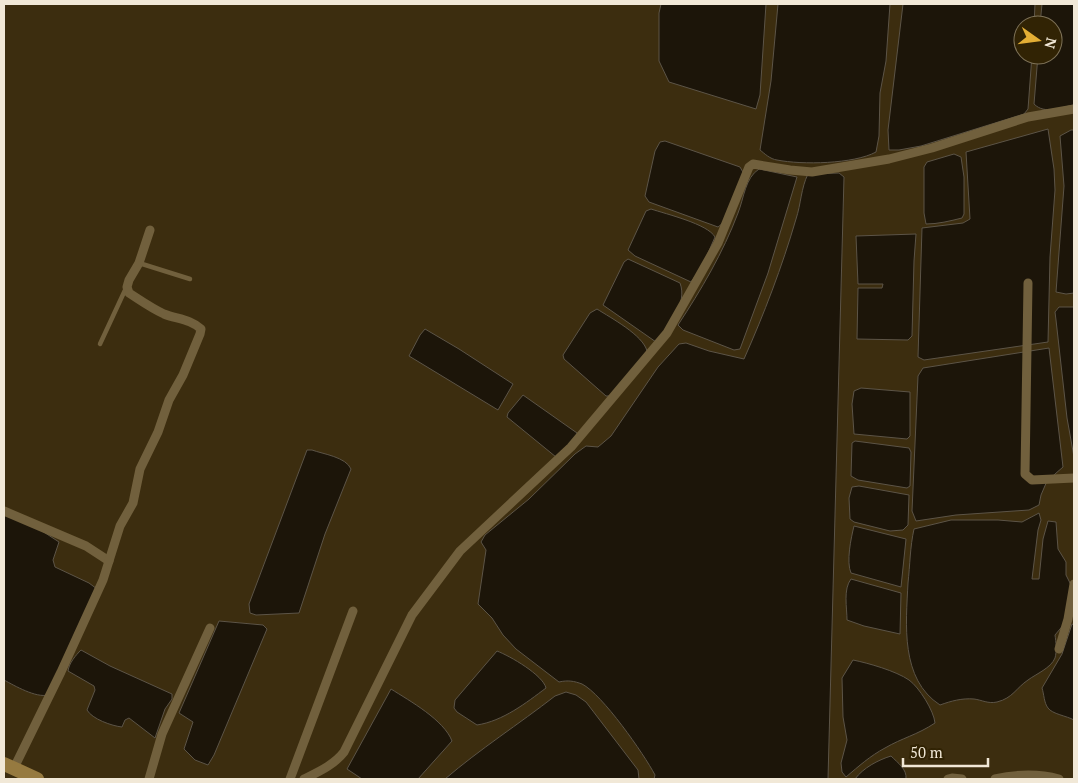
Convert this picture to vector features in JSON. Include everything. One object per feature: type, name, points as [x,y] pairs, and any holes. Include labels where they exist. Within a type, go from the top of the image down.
[{"type":"main road","points":[[9,766],[37,779]]},
{"type":"street","points":[[304,779],[332,764],[344,752],[412,615],[460,551],[571,447],[667,334],[718,243],[749,167],[753,164],[812,172],[889,159],[932,148],[1028,117],[1074,109]]},
{"type":"street","points":[[9,766],[61,672],[103,580],[120,526],[133,503],[140,469],[158,432],[169,400],[183,375],[200,334],[201,329],[197,325],[156,310],[129,293],[127,287],[139,263],[150,230]]},
{"type":"street","points":[[1028,282],[1024,474],[1032,480],[1074,478]]},
{"type":"street","points":[[4,511],[86,546],[109,561]]},
{"type":"street","points":[[1059,649],[1068,619],[1074,584]]},
{"type":"street","points":[[290,779],[353,611]]},
{"type":"street","points":[[149,779],[162,734],[210,628]]},
{"type":"street","points":[[994,779],[1031,774],[1059,779]]},
{"type":"street","points":[[948,779],[962,779]]},
{"type":"lane","points":[[139,263],[190,279]]},
{"type":"lane","points":[[100,344],[127,287]]},
{"type":"shaded area","points":[[661,4],[766,4],[760,95],[756,109],[669,82],[659,61],[659,13]]},
{"type":"shaded area","points":[[778,4],[890,4],[886,61],[880,93],[879,136],[876,152],[855,159],[814,163],[788,162],[774,159],[760,150],[771,81]]},
{"type":"shaded area","points":[[903,4],[1035,4],[1034,15],[1013,15],[1013,65],[1031,65],[1028,109],[1024,114],[921,146],[899,150],[889,150],[888,130]]},
{"type":"shaded area","points":[[1042,4],[1074,4],[1074,105],[1048,110],[1034,104],[1037,65],[1063,65],[1063,15],[1041,15]]},
{"type":"shaded area","points":[[1048,129],[1055,190],[1050,257],[1048,342],[924,360],[918,357],[922,228],[963,223],[970,219],[966,152]]},
{"type":"shaded area","points":[[1074,130],[1074,293],[1066,294],[1056,292],[1064,186],[1060,136]]},
{"type":"shaded area","points":[[665,141],[740,167],[744,174],[723,223],[718,227],[649,202],[645,196],[655,151],[660,142]]},
{"type":"shaded area","points":[[954,154],[961,157],[964,177],[964,214],[962,218],[926,224],[924,213],[924,167],[927,162]]},
{"type":"shaded area","points":[[759,169],[797,177],[768,273],[740,349],[734,350],[683,330],[678,325],[718,257],[732,228],[748,183]]},
{"type":"shaded area","points":[[839,173],[844,177],[828,779],[654,779],[655,775],[642,753],[600,699],[582,684],[571,681],[559,682],[516,649],[503,635],[492,618],[478,604],[486,550],[481,542],[485,535],[529,499],[575,454],[586,446],[598,447],[611,436],[658,367],[679,344],[686,343],[709,351],[744,359],[779,273],[808,174]]},
{"type":"shaded area","points":[[651,209],[696,224],[711,232],[715,237],[702,267],[691,282],[635,256],[628,250],[646,211]]},
{"type":"shaded area","points":[[916,234],[912,336],[908,340],[857,339],[858,288],[882,288],[883,284],[858,284],[856,236]]},
{"type":"shaded area","points":[[628,259],[680,283],[681,299],[676,315],[656,342],[603,305],[624,262]]},
{"type":"shaded area","points":[[1059,307],[1074,307],[1074,457],[1067,418],[1055,312]]},
{"type":"shaded area","points":[[597,309],[633,333],[647,351],[611,396],[606,396],[564,359],[563,355],[590,313]]},
{"type":"shaded area","points":[[425,329],[513,384],[498,410],[409,356]]},
{"type":"shaded area","points":[[1049,348],[1063,467],[1047,481],[1039,505],[1029,510],[956,515],[916,521],[912,511],[918,376],[923,368]]},
{"type":"shaded area","points":[[861,388],[910,392],[910,436],[907,439],[854,434],[852,404],[854,391]]},
{"type":"shaded area","points":[[523,395],[577,433],[577,438],[556,457],[507,417],[508,413]]},
{"type":"shaded area","points":[[855,441],[909,448],[911,452],[910,486],[907,488],[858,480],[851,476],[852,443]]},
{"type":"shaded area","points":[[307,450],[339,459],[351,469],[325,534],[299,613],[256,615],[250,613],[249,604]]},
{"type":"shaded area","points":[[859,486],[909,495],[908,525],[903,530],[890,531],[854,522],[850,519],[849,498],[852,487]]},
{"type":"shaded area","points":[[1039,513],[1041,520],[1032,579],[1039,579],[1043,539],[1048,521],[1056,522],[1058,549],[1066,562],[1066,575],[1071,585],[1065,623],[1055,635],[1056,649],[1053,662],[1011,695],[997,702],[991,703],[965,699],[940,705],[927,694],[918,681],[908,650],[907,599],[914,529],[951,520],[1022,522]]},
{"type":"shaded area","points":[[4,515],[36,527],[59,542],[53,560],[55,567],[89,583],[97,589],[48,695],[32,693],[4,680]]},
{"type":"shaded area","points":[[854,526],[906,539],[901,587],[851,573],[849,556]]},
{"type":"shaded area","points":[[851,579],[901,593],[900,634],[847,620],[846,593]]},
{"type":"shaded area","points":[[219,621],[263,625],[267,629],[214,755],[208,765],[195,760],[184,749],[193,722],[179,713]]},
{"type":"shaded area","points":[[1072,624],[1074,625],[1074,720],[1048,708],[1042,688],[1062,654]]},
{"type":"shaded area","points":[[81,650],[110,666],[172,694],[172,699],[165,709],[155,738],[129,718],[125,720],[122,727],[103,722],[87,710],[95,690],[94,686],[68,671],[71,662]]},
{"type":"shaded area","points":[[497,651],[533,672],[544,683],[546,688],[496,720],[477,725],[457,712],[454,708],[455,700]]},
{"type":"shaded area","points":[[853,660],[874,665],[909,680],[925,700],[932,712],[935,723],[880,751],[846,777],[842,772],[841,763],[847,740],[843,717],[842,678]]},
{"type":"shaded area","points":[[391,689],[434,718],[448,733],[452,741],[418,779],[362,779],[347,769]]},
{"type":"shaded area","points":[[566,692],[576,695],[586,702],[638,770],[639,779],[445,779],[555,696]]},
{"type":"shaded area","points":[[891,756],[904,769],[906,779],[855,779],[871,765]]}]
